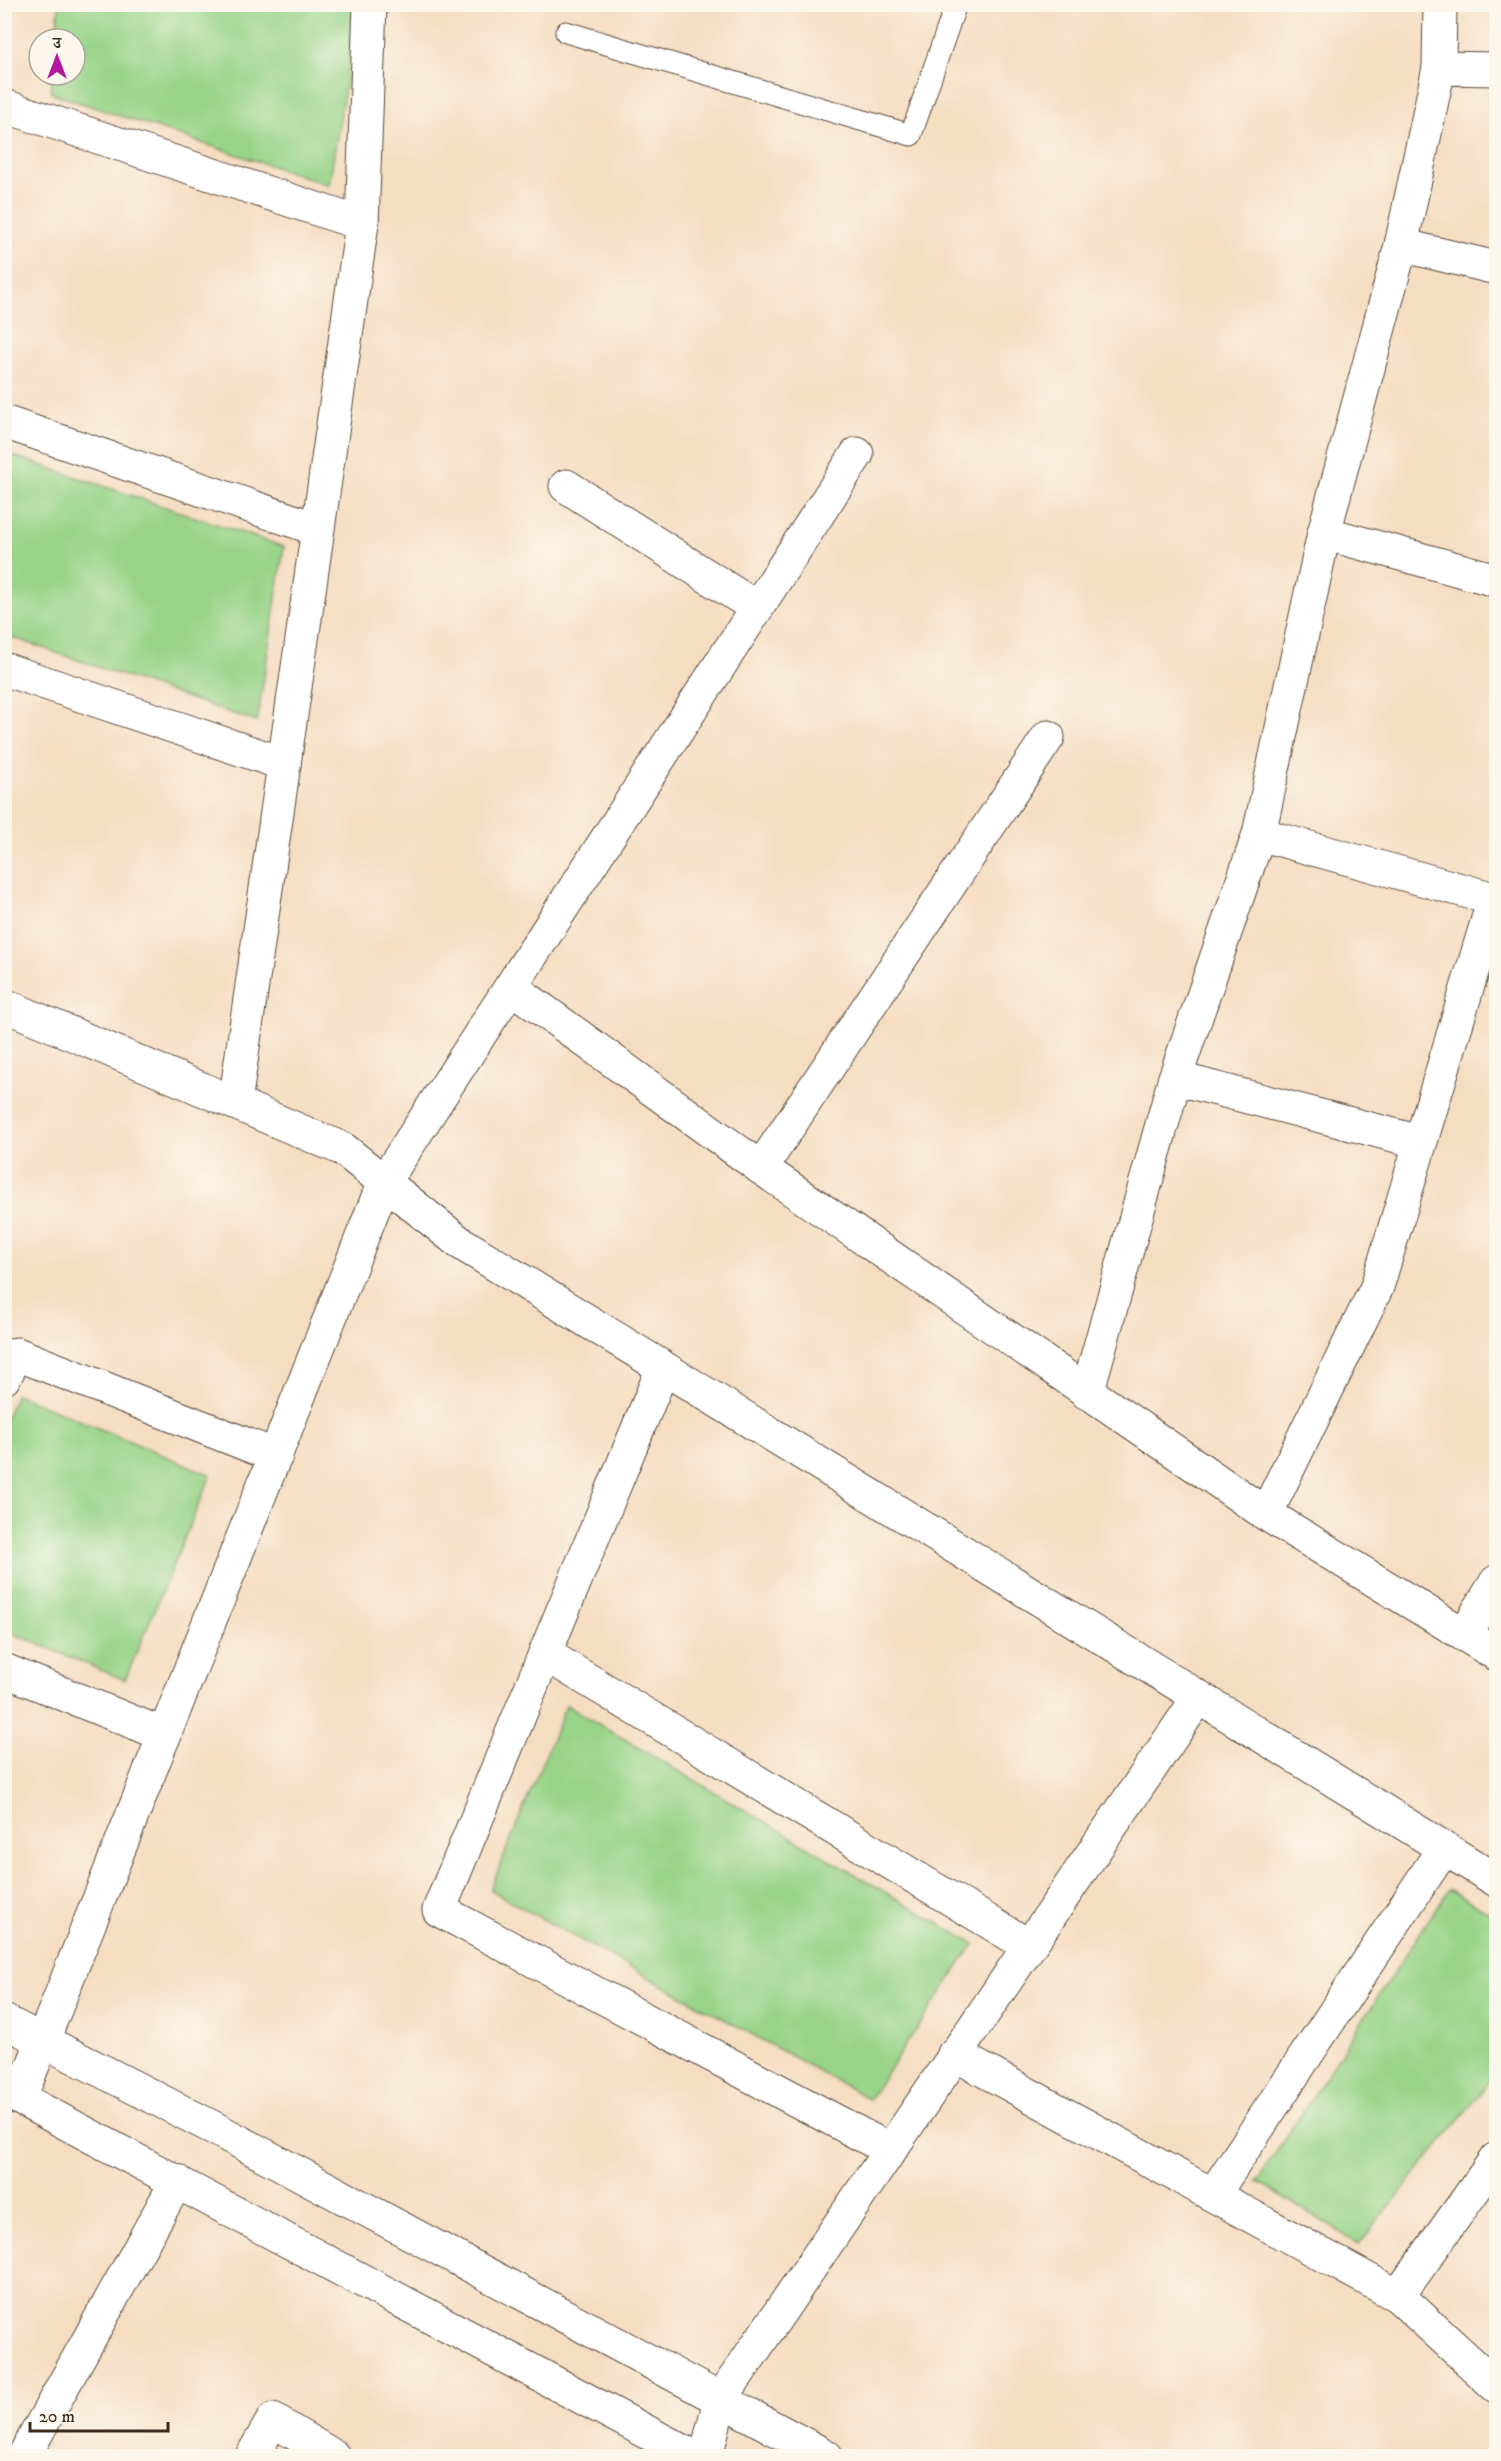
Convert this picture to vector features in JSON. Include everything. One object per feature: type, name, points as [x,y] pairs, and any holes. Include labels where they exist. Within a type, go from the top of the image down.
[{"type":"street","points":[[235,1103],[362,224],[370,4]]},
{"type":"street","points":[[1087,1393],[1175,1078],[1258,834],[1324,533],[1401,245],[1439,68],[1440,4]]},
{"type":"street","points":[[1439,68],[1497,69]]},
{"type":"street","points":[[4,106],[362,224]]},
{"type":"street","points":[[1401,245],[1497,268]]},
{"type":"street","points":[[4,422],[317,529]]},
{"type":"street","points":[[692,2457],[12,2094],[43,2041],[384,1182],[857,454]]},
{"type":"street","points":[[566,486],[757,608]]},
{"type":"street","points":[[1324,533],[1497,580]]},
{"type":"street","points":[[4,669],[284,764]]},
{"type":"street","points":[[761,1168],[1048,737]]},
{"type":"street","points":[[1258,834],[1494,899],[1377,1287],[1266,1514]]},
{"type":"street","points":[[511,987],[761,1168],[1087,1393],[1266,1514],[1497,1654]]},
{"type":"street","points":[[4,1005],[343,1149],[459,1242],[1497,1880]]},
{"type":"street","points":[[1175,1078],[1420,1142]]},
{"type":"street","points":[[4,1378],[17,1354],[276,1456]]},
{"type":"street","points":[[663,1368],[440,1910],[890,2150]]},
{"type":"street","points":[[1464,1635],[1497,1582]]},
{"type":"street","points":[[545,1654],[1029,1946]]},
{"type":"street","points":[[4,1670],[165,1735]]},
{"type":"street","points":[[706,2457],[720,2400],[1198,1697]]},
{"type":"street","points":[[1213,2195],[1444,1848]]},
{"type":"street","points":[[4,2021],[212,2127],[826,2457]]},
{"type":"street","points":[[954,2054],[1398,2296],[1497,2386]]},
{"type":"street","points":[[1398,2296],[1497,2159]]},
{"type":"street","points":[[24,2457],[177,2181]]},
{"type":"street","points":[[252,2457],[273,2420],[333,2457]]},
{"type":"lane","points":[[566,32],[911,135],[956,4]]},
{"type":"green space","points":[[346,4],[358,8],[329,185],[51,93],[51,87],[87,87],[87,27],[57,27],[59,5]]},
{"type":"green space","points":[[5,453],[284,547],[257,722],[5,635]]},
{"type":"green space","points":[[16,1394],[211,1475],[125,1680],[5,1630],[4,1422]]},
{"type":"green space","points":[[566,1705],[974,1944],[869,2099],[490,1890]]},
{"type":"green space","points":[[1449,1889],[1496,1916],[1496,2074],[1359,2244],[1257,2181]]}]
